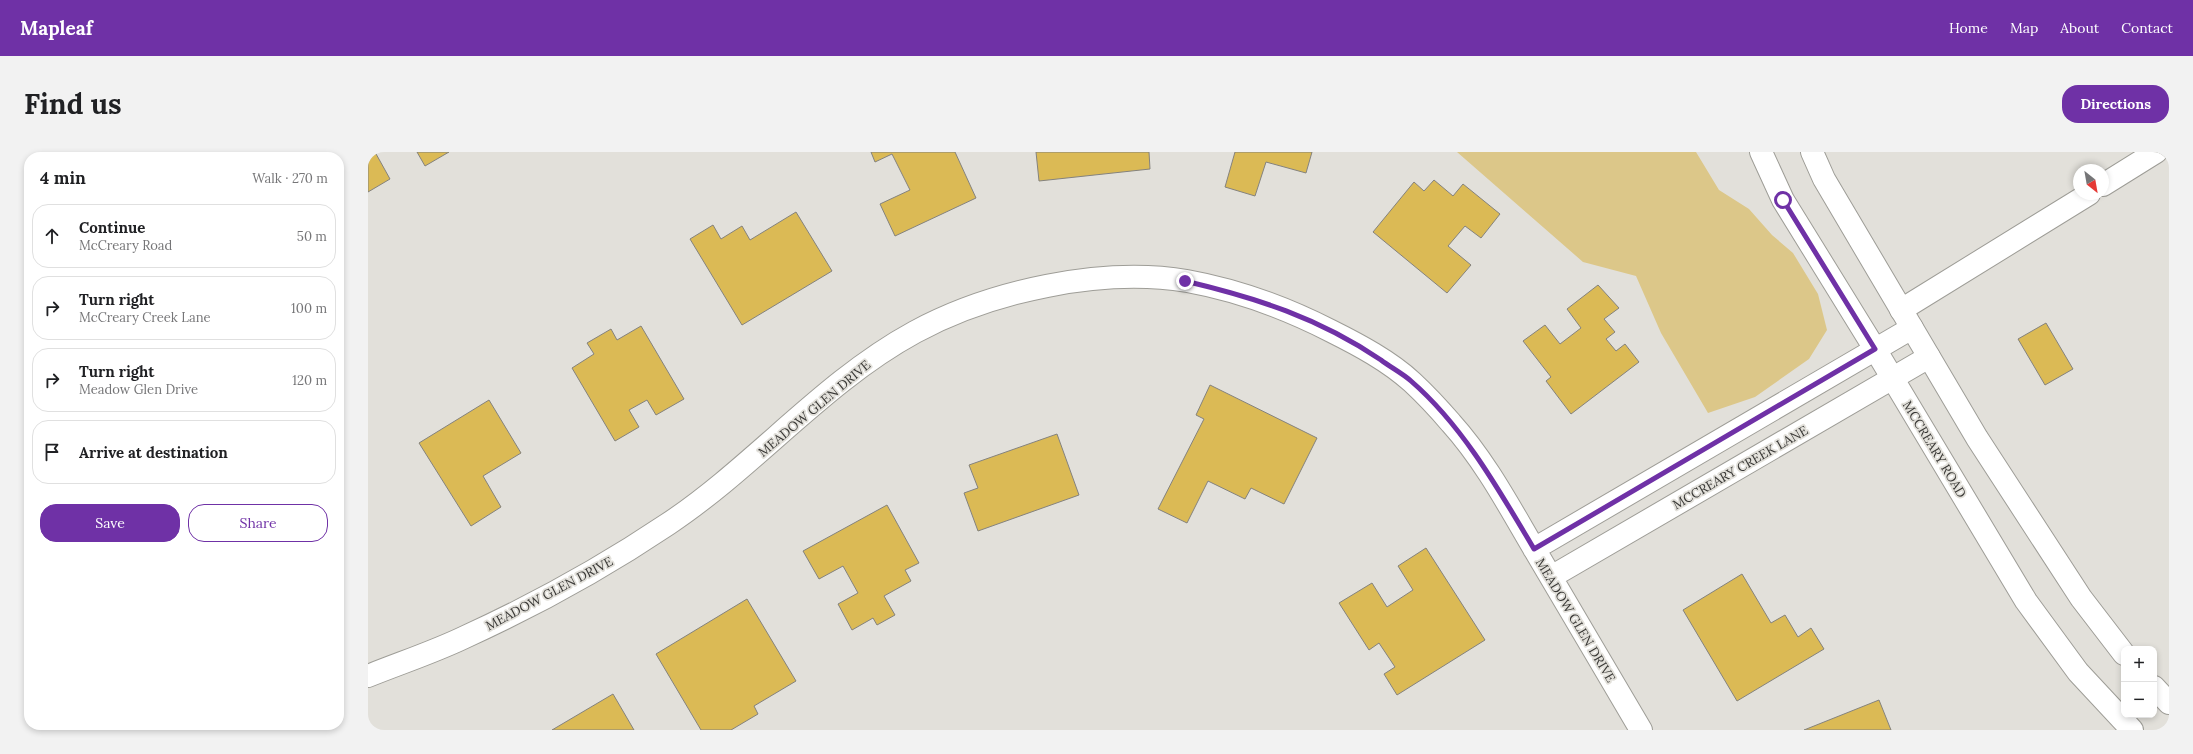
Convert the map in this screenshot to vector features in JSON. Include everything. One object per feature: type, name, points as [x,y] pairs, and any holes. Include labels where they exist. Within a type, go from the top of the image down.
[{"type":"street","name":"MCCREARY ROAD","points":[[1761,152],[1783,200],[1893,378],[2009,575],[2045,630],[2092,689],[2132,730]]},
{"type":"street","points":[[1812,152],[1824,180],[2019,505],[2081,598],[2121,650]]},
{"type":"street","points":[[2109,181],[2156,152]]},
{"type":"street","points":[[1534,549],[1875,349],[1907,319],[2079,200]]},
{"type":"street","name":"MEADOW GLEN DRIVE","points":[[368,676],[463,638],[526,607],[610,560],[668,524],[724,484],[858,369],[916,332],[983,302],[1040,287],[1118,278],[1185,281],[1240,294],[1304,317],[1357,344],[1410,380],[1454,427],[1493,480],[1642,730]]},
{"type":"street","name":"MCCREARY CREEK LANE","points":[[1551,577],[1929,357]]},
{"type":"street","points":[[2157,689],[2169,702]]},
{"type":"shaded area","points":[[1457,152],[1696,152],[1719,190],[1749,209],[1772,235],[1793,253],[1818,294],[1827,330],[1809,359],[1755,397],[1708,413],[1661,333],[1636,276],[1583,262]]},
{"type":"building","points":[[368,152],[375,152],[390,179],[368,192]]},
{"type":"building","points":[[417,152],[449,152],[425,166]]},
{"type":"building","points":[[871,152],[955,152],[976,198],[895,236],[880,204],[910,190],[892,154],[875,162]]},
{"type":"building","points":[[1036,152],[1149,152],[1150,169],[1039,181]]},
{"type":"building","points":[[1235,152],[1312,152],[1306,173],[1266,162],[1255,196],[1225,187]]},
{"type":"building","points":[[1434,180],[1453,196],[1463,184],[1500,214],[1481,238],[1465,226],[1448,246],[1471,265],[1447,293],[1373,232],[1414,182],[1424,191]]},
{"type":"building","points":[[796,212],[832,271],[742,325],[690,239],[713,225],[721,239],[742,226],[750,240]]},
{"type":"building","points":[[1598,285],[1619,308],[1604,319],[1615,332],[1606,339],[1616,351],[1625,344],[1639,362],[1571,414],[1546,381],[1551,377],[1523,341],[1545,325],[1560,344],[1581,328],[1567,309]]},
{"type":"building","points":[[2046,323],[2073,369],[2045,385],[2018,339]]},
{"type":"building","points":[[641,326],[684,399],[656,415],[647,400],[629,410],[639,427],[615,441],[572,368],[594,354],[587,343],[611,329],[617,340]]},
{"type":"building","points":[[1210,385],[1317,438],[1284,504],[1251,488],[1245,499],[1208,481],[1187,523],[1158,509],[1204,419],[1196,415]]},
{"type":"building","points":[[489,400],[521,453],[483,476],[501,507],[471,526],[419,443]]},
{"type":"building","points":[[1057,434],[1079,495],[978,531],[964,493],[978,488],[969,465]]},
{"type":"building","points":[[887,505],[919,563],[905,570],[911,581],[884,596],[895,615],[877,625],[873,618],[852,630],[838,604],[858,593],[843,566],[819,579],[803,551]]},
{"type":"building","points":[[1426,548],[1485,640],[1397,695],[1384,674],[1395,667],[1379,643],[1369,650],[1339,603],[1372,583],[1387,607],[1413,590],[1398,566]]},
{"type":"building","points":[[1742,574],[1771,623],[1785,615],[1798,637],[1811,628],[1824,649],[1737,701],[1683,610]]},
{"type":"building","points":[[747,599],[796,681],[754,706],[758,714],[731,730],[701,730],[656,654]]},
{"type":"building","points":[[613,694],[634,730],[552,730]]},
{"type":"building","points":[[1879,700],[1891,730],[1804,730]]},
{"type":"route","points":[[1185,281],[1240,294],[1304,317],[1357,344],[1410,380],[1454,427],[1493,480],[1534,549],[1875,349],[1783,200]]}]
